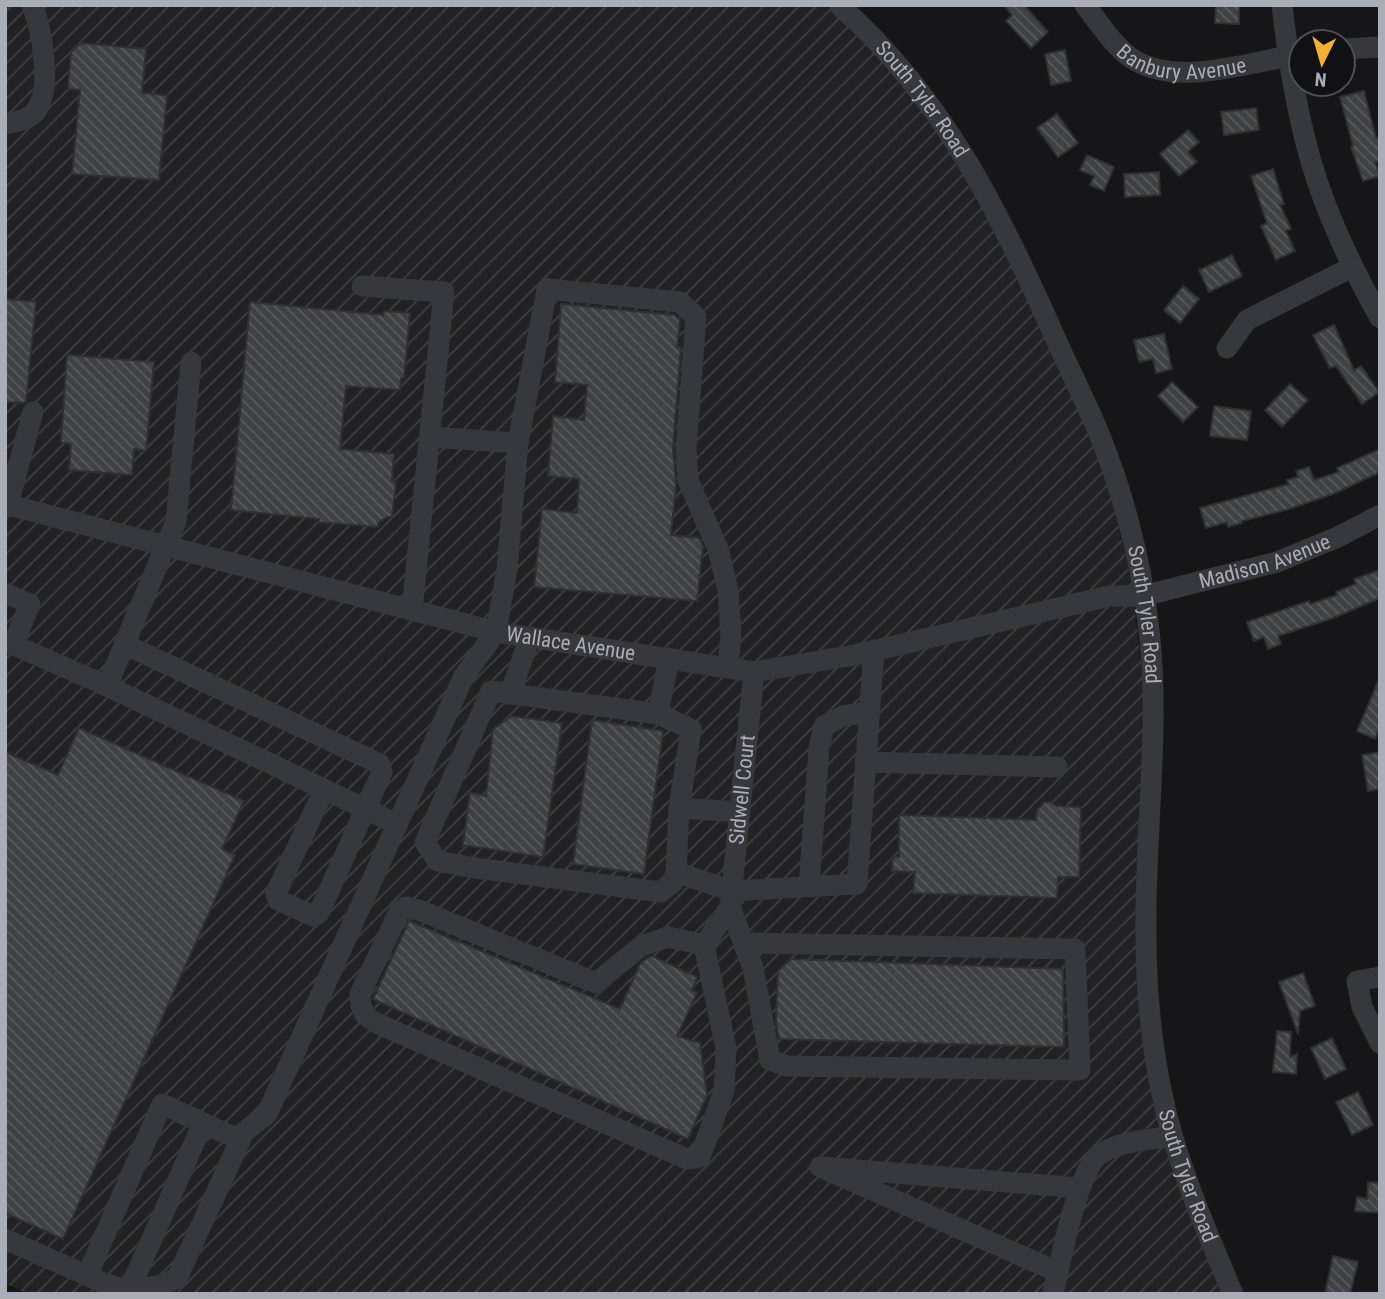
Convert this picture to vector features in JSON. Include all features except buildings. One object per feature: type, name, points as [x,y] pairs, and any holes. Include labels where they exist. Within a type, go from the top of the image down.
[{"type":"street","points":[[5,124],[22,120],[34,113],[42,100],[45,65],[43,44],[40,23],[32,5]]},
{"type":"street","name":"South Tyler Road","points":[[839,5],[880,47],[946,126],[991,201],[1017,252],[1100,436],[1120,492],[1134,545],[1150,636],[1154,690],[1146,917],[1151,1028],[1172,1136],[1200,1216],[1233,1294]]},
{"type":"street","name":"Banbury Avenue","points":[[1085,5],[1124,52],[1136,61],[1154,68],[1186,72],[1287,56]]},
{"type":"street","points":[[1282,5],[1288,28]]},
{"type":"street","points":[[1357,48],[1380,47]]},
{"type":"street","points":[[1300,98],[1305,140],[1322,193],[1352,267],[1380,318]]},
{"type":"street","points":[[1227,348],[1247,320],[1352,267]]},
{"type":"street","points":[[362,286],[444,292],[412,611]]},
{"type":"street","points":[[5,1239],[129,1292],[146,1290],[177,1278],[243,1132],[267,1114],[464,676],[496,632],[507,569],[518,443],[547,289],[680,302],[696,317],[686,449],[688,480],[718,549],[727,590],[731,635],[727,666]]},
{"type":"street","points":[[107,686],[176,521],[191,362]]},
{"type":"street","points":[[6,504],[33,412]]},
{"type":"street","points":[[430,437],[518,443]]},
{"type":"street","name":"Wallace Avenue","points":[[6,504],[496,632],[754,672],[873,650],[1110,596],[1143,596]]},
{"type":"street","name":"Madison Avenue","points":[[1143,596],[1277,562],[1338,537],[1380,515]]},
{"type":"street","points":[[5,593],[30,604],[9,643],[107,686],[397,824]]},
{"type":"street","points":[[510,694],[530,637]]},
{"type":"street","points":[[124,644],[380,764],[382,772],[366,809],[319,913],[313,916],[278,900],[276,893],[324,790]]},
{"type":"street","points":[[676,872],[731,899],[809,887],[857,884],[873,650]]},
{"type":"street","points":[[658,714],[669,658]]},
{"type":"street","name":"Sidwell Court","points":[[731,899],[754,672]]},
{"type":"street","points":[[491,691],[658,714],[691,729],[679,807],[676,872],[673,882],[661,892],[437,861],[425,842],[491,691]]},
{"type":"street","points":[[809,887],[819,748],[824,726],[843,716],[869,712]]},
{"type":"street","points":[[866,762],[1057,767]]},
{"type":"street","points":[[679,807],[740,812]]},
{"type":"street","points":[[731,899],[744,943],[753,968],[770,1060],[788,1066],[1080,1070],[1075,949],[744,943]]},
{"type":"street","points":[[704,945],[668,937],[641,946],[596,984],[419,910],[406,907],[399,912],[360,995],[360,1007],[369,1019],[383,1026],[687,1159],[700,1157],[724,1091],[726,1048],[704,945],[731,899]]},
{"type":"street","points":[[1380,976],[1357,981],[1362,1007],[1380,1043]]},
{"type":"street","points":[[87,1276],[162,1104],[240,1140]]},
{"type":"street","points":[[129,1292],[202,1123]]},
{"type":"street","points":[[1053,1294],[1083,1177],[1097,1156],[1116,1146],[1172,1136]]},
{"type":"street","points":[[1058,1272],[820,1167],[1080,1188]]},
{"type":"shaded area","points":[[5,5],[824,5],[862,38],[932,122],[1001,237],[1106,471],[1132,584],[1146,707],[1141,997],[1225,1294],[28,1294],[5,1283]]}]
